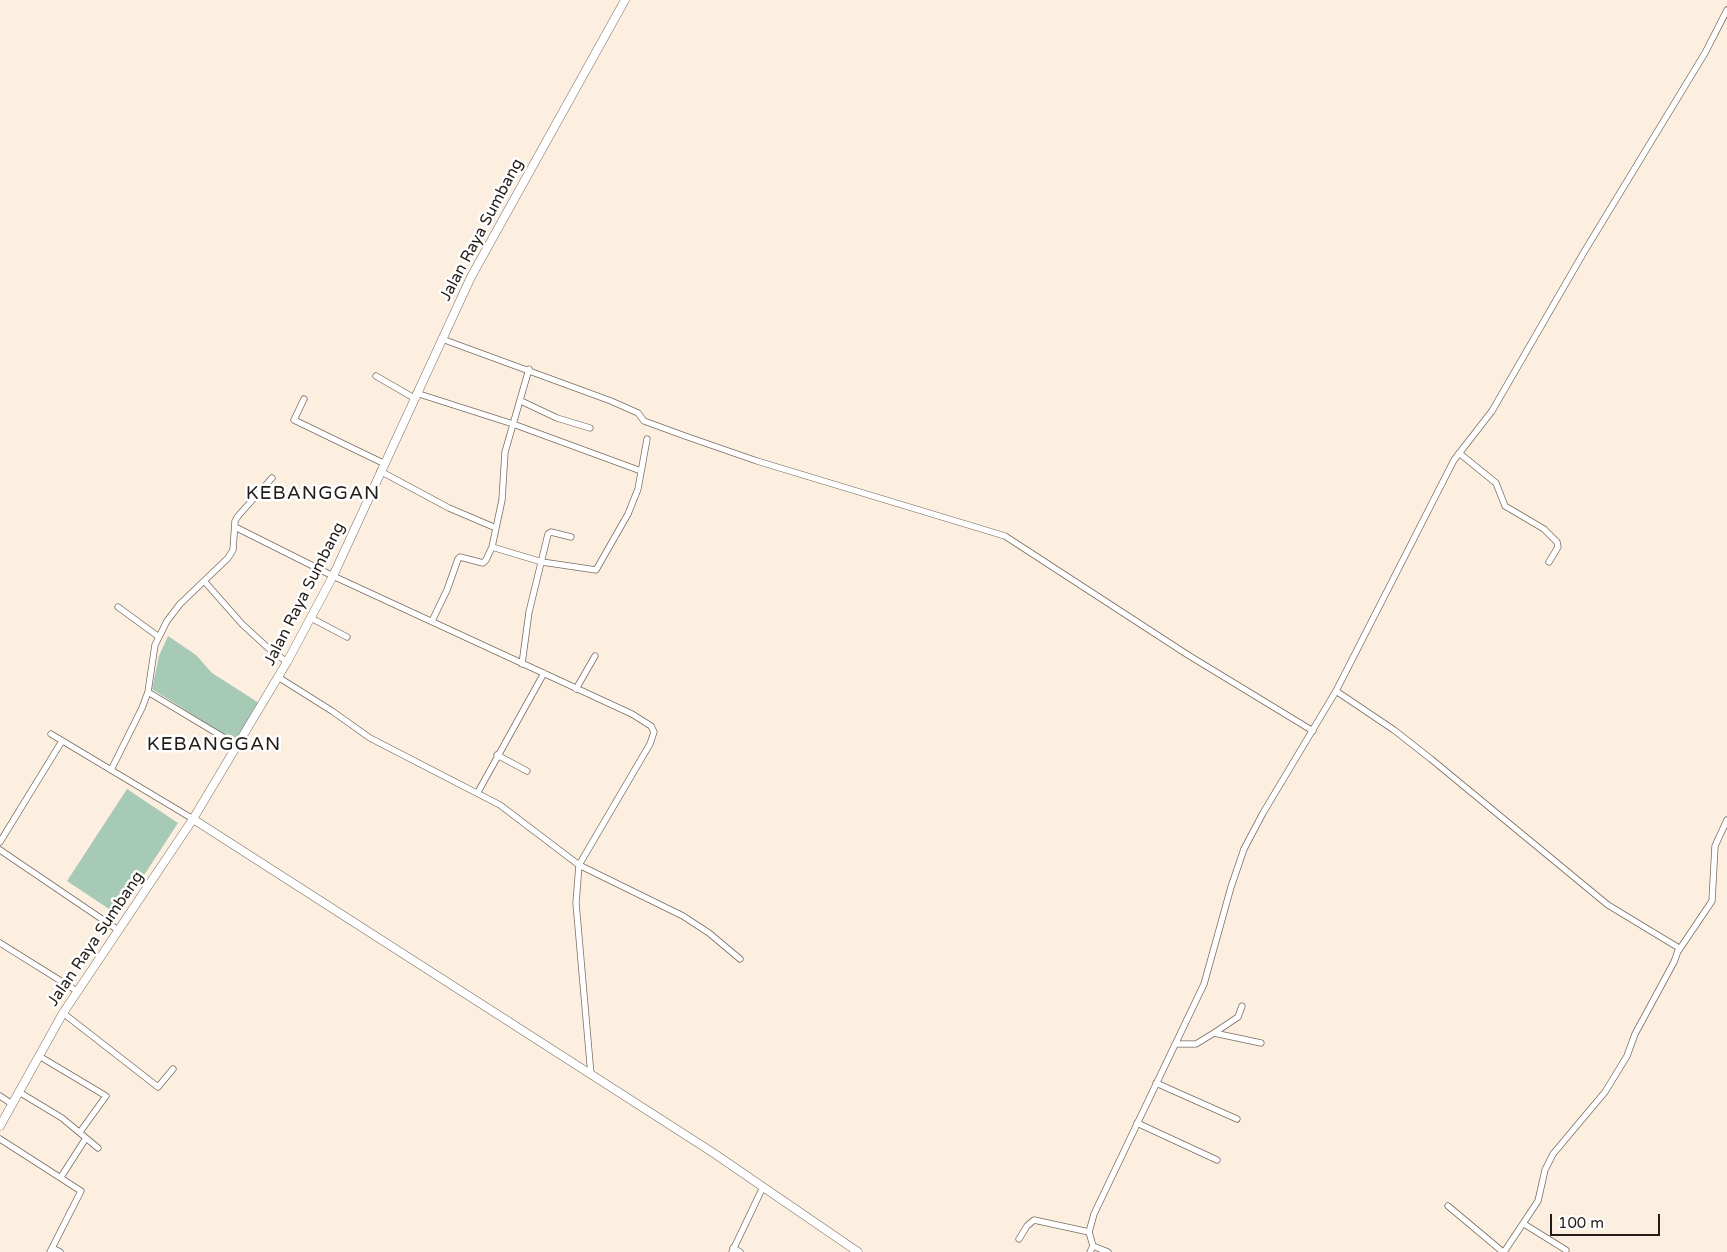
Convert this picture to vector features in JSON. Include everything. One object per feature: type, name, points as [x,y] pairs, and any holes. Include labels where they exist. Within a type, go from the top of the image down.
[{"type":"street","name":"Jalan Raya Sumbang","points":[[0,1126],[63,1013],[193,819],[287,662],[333,576],[471,277],[624,0]]},
{"type":"street","points":[[1108,1252],[1091,1249],[1089,1232],[1094,1214],[1204,984],[1231,887],[1244,849],[1336,691],[1460,452],[1492,411],[1584,252],[1686,85],[1727,10]]},
{"type":"street","points":[[442,339],[529,369],[621,406],[638,413],[644,422],[748,458],[982,527],[1013,540],[1188,655],[1313,731]]},
{"type":"street","points":[[432,621],[448,590],[458,559],[460,557],[483,563],[492,547],[502,500],[504,452],[521,401],[529,369]]},
{"type":"street","points":[[376,376],[415,396],[513,424],[641,471]]},
{"type":"street","points":[[304,399],[294,420],[382,467],[449,508],[496,528]]},
{"type":"street","points":[[521,401],[557,418],[590,428]]},
{"type":"street","points":[[492,547],[542,562],[596,570],[628,514],[638,489],[647,440]]},
{"type":"street","points":[[1460,452],[1496,483],[1504,506],[1544,530],[1557,542],[1558,547],[1549,562]]},
{"type":"street","points":[[111,770],[148,692],[155,645],[159,637],[180,604],[205,582],[234,550],[235,527],[238,516],[272,478]]},
{"type":"street","points":[[235,527],[333,576],[632,714],[646,722],[654,732],[650,744],[579,866],[576,903],[591,1075]]},
{"type":"street","points":[[522,664],[529,612],[549,532],[571,537]]},
{"type":"street","points":[[205,582],[242,624],[287,662]]},
{"type":"street","points":[[118,607],[159,637]]},
{"type":"street","points":[[311,618],[347,637]]},
{"type":"street","points":[[576,689],[595,656]]},
{"type":"street","points":[[478,792],[544,673]]},
{"type":"street","points":[[278,677],[332,711],[370,738],[500,805],[579,866],[683,916],[709,933],[740,959]]},
{"type":"street","points":[[1336,691],[1394,730],[1431,758],[1608,905],[1678,946],[1679,950]]},
{"type":"street","points":[[148,692],[238,746]]},
{"type":"street","points":[[51,734],[193,819],[712,1152],[858,1252]]},
{"type":"street","points":[[0,842],[62,741]]},
{"type":"street","points":[[497,756],[527,771]]},
{"type":"street","points":[[1448,1206],[1503,1252],[1524,1224],[1538,1201],[1548,1162],[1563,1139],[1605,1092],[1626,1056],[1634,1034],[1679,950],[1712,901],[1715,846],[1727,820]]},
{"type":"street","points":[[0,850],[118,930]]},
{"type":"street","points":[[0,943],[77,991]]},
{"type":"street","points":[[1175,1044],[1196,1044],[1238,1017],[1242,1006]]},
{"type":"street","points":[[63,1013],[158,1087],[173,1069]]},
{"type":"street","points":[[1214,1033],[1261,1043]]},
{"type":"street","points":[[39,1056],[106,1096],[80,1132]]},
{"type":"street","points":[[1156,1083],[1237,1119]]},
{"type":"street","points":[[19,1092],[80,1132],[98,1148]]},
{"type":"street","points":[[0,1096],[12,1104]]},
{"type":"street","points":[[1137,1123],[1217,1160]]},
{"type":"street","points":[[61,1176],[86,1138]]},
{"type":"street","points":[[0,1139],[61,1176],[81,1192],[51,1250],[60,1252]]},
{"type":"street","points":[[740,1252],[732,1250],[763,1187]]},
{"type":"street","points":[[1020,1239],[1027,1226],[1034,1220],[1089,1232]]},
{"type":"street","points":[[1524,1224],[1566,1250]]},
{"type":"green space","points":[[168,636],[196,655],[212,673],[259,703],[236,742],[152,689],[159,656]]},
{"type":"green space","points":[[127,789],[178,823],[118,915],[67,881]]},
{"type":"district","name":"KEBANGGAN","points":[[313,494]]},
{"type":"district","name":"KEBANGGAN","points":[[214,745]]}]
